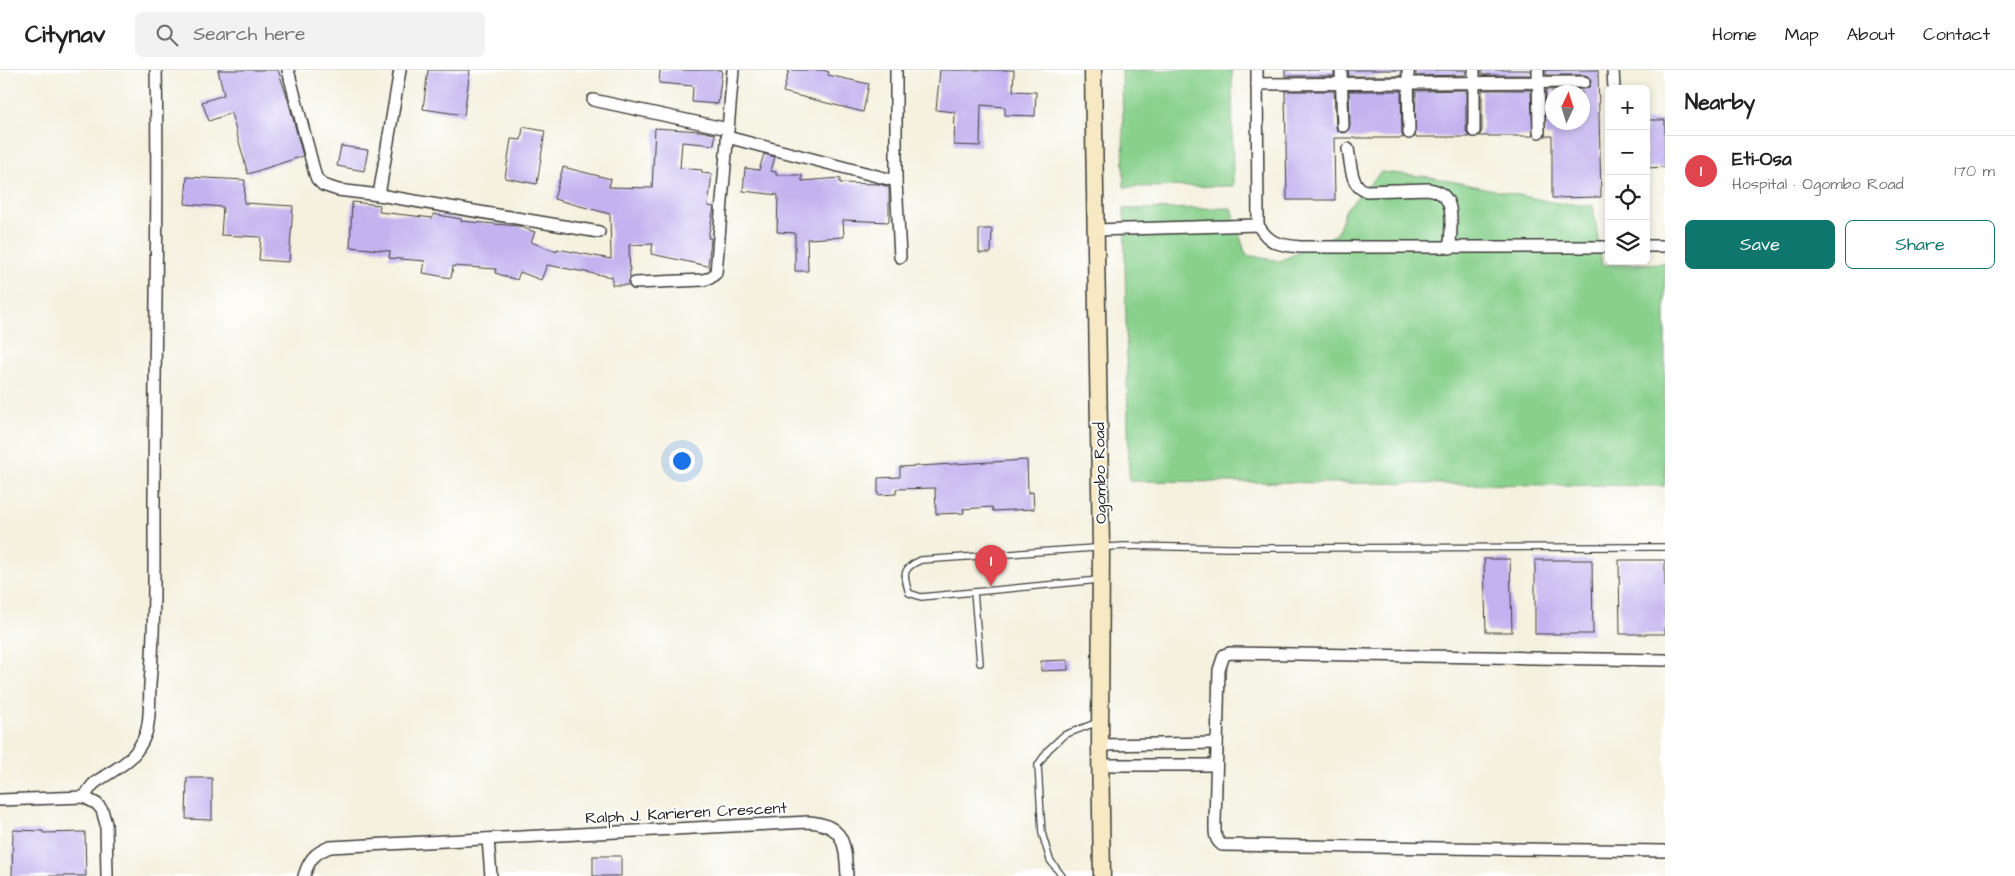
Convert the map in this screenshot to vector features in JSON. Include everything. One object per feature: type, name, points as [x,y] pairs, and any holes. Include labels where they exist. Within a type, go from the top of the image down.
[{"type":"main road","name":"Ogombo Road","points":[[1093,70],[1101,548],[1100,745],[1102,876]]},
{"type":"street","points":[[84,796],[94,783],[113,773],[130,760],[145,734],[149,717],[154,643],[155,310],[158,196],[156,70]]},
{"type":"street","points":[[288,70],[317,180],[322,185],[338,190],[380,195],[599,232]]},
{"type":"street","points":[[380,195],[400,70]]},
{"type":"street","points":[[634,283],[703,280],[710,278],[716,272],[719,259],[732,70]]},
{"type":"street","points":[[896,70],[896,181],[900,257]]},
{"type":"street","points":[[1257,70],[1258,225],[1264,236],[1270,241],[1284,246],[1300,247],[1605,247]]},
{"type":"street","points":[[1341,70],[1343,126]]},
{"type":"street","points":[[1408,70],[1409,133]]},
{"type":"street","points":[[1474,70],[1474,131]]},
{"type":"street","points":[[1538,70],[1539,132]]},
{"type":"street","points":[[1613,70],[1614,85]]},
{"type":"street","points":[[1257,84],[1584,82]]},
{"type":"street","points":[[593,100],[727,133],[896,181]]},
{"type":"street","points":[[1348,149],[1353,177],[1361,190],[1428,189],[1445,195],[1449,202],[1450,212],[1450,248]]},
{"type":"street","points":[[1095,230],[1258,225]]},
{"type":"street","points":[[1650,246],[1665,246]]},
{"type":"street","points":[[1665,660],[1230,653],[1224,655],[1219,670],[1215,836],[1217,841],[1222,844],[1665,851]]},
{"type":"street","points":[[1100,745],[1217,743]]},
{"type":"street","points":[[1101,765],[1216,765]]},
{"type":"street","points":[[0,800],[84,796],[97,804],[102,810],[106,824],[107,876]]},
{"type":"street","name":"Ralph J. Karieren Crescent","points":[[304,876],[315,854],[330,847],[785,822],[822,823],[833,828],[843,840],[847,876]]},
{"type":"street","points":[[488,839],[491,876]]},
{"type":"lane","points":[[1101,579],[922,598],[909,593],[906,583],[906,570],[910,565],[921,560],[1124,546],[1230,548],[1665,547]]},
{"type":"lane","points":[[974,592],[980,663]]},
{"type":"lane","points":[[1062,876],[1050,860],[1042,833],[1038,766],[1048,750],[1064,735],[1100,722]]},
{"type":"green space","points":[[1122,70],[1232,70],[1233,186],[1124,187]]},
{"type":"green space","points":[[1381,172],[1431,177],[1557,203],[1593,206],[1602,265],[1650,265],[1650,263],[1665,263],[1665,486],[1129,481],[1124,209],[1231,208],[1246,255],[1280,261],[1337,234],[1346,209]]},
{"type":"building","points":[[218,70],[278,70],[303,156],[248,174],[231,113],[209,121],[202,102],[224,95]]},
{"type":"building","points":[[428,70],[470,70],[464,115],[423,109]]},
{"type":"building","points":[[660,70],[722,70],[718,104],[692,102],[693,86],[659,83]]},
{"type":"building","points":[[789,70],[823,70],[829,72],[828,75],[869,84],[863,112],[783,92]]},
{"type":"building","points":[[940,70],[1014,70],[1013,91],[1036,92],[1035,116],[1005,115],[1005,107],[981,105],[980,146],[954,145],[955,112],[936,110]]},
{"type":"building","points":[[1285,70],[1334,70],[1334,76],[1285,76]]},
{"type":"building","points":[[1348,70],[1401,70],[1401,76],[1349,76]]},
{"type":"building","points":[[1416,70],[1466,70],[1466,75],[1416,76]]},
{"type":"building","points":[[1482,70],[1531,70],[1531,75],[1482,75]]},
{"type":"building","points":[[1546,70],[1598,70],[1601,197],[1552,198],[1552,136],[1545,136],[1545,130],[1590,130],[1591,81],[1588,76],[1546,75]]},
{"type":"building","points":[[1466,90],[1466,131],[1469,137],[1415,137],[1416,91]]},
{"type":"building","points":[[1482,90],[1531,90],[1533,136],[1479,136],[1482,131]]},
{"type":"building","points":[[1285,91],[1334,91],[1336,127],[1337,130],[1343,133],[1347,132],[1350,126],[1349,91],[1401,91],[1403,138],[1334,138],[1335,200],[1287,200]]},
{"type":"building","points":[[1650,120],[1665,120],[1665,167],[1650,168]]},
{"type":"building","points":[[523,127],[545,131],[537,184],[505,178],[511,139],[521,140]]},
{"type":"building","points":[[655,128],[715,134],[714,145],[682,142],[680,168],[702,170],[702,173],[712,174],[708,206],[714,207],[708,238],[711,238],[708,266],[651,254],[653,244],[629,245],[630,278],[628,285],[612,285],[612,277],[547,265],[541,280],[520,272],[517,280],[495,273],[496,269],[453,266],[451,278],[423,273],[425,261],[389,258],[390,251],[350,247],[352,202],[380,205],[379,212],[433,218],[433,214],[461,219],[461,221],[518,226],[535,232],[531,242],[557,252],[557,249],[611,259],[610,214],[554,199],[563,167],[611,179],[609,187],[652,188]]},
{"type":"building","points":[[341,146],[368,150],[364,171],[337,166]]},
{"type":"building","points":[[764,154],[775,157],[771,171],[776,172],[776,175],[802,175],[802,181],[840,178],[840,183],[879,184],[889,187],[889,222],[843,220],[844,237],[807,239],[808,271],[795,271],[795,233],[777,232],[778,195],[743,191],[745,168],[759,170]]},
{"type":"building","points":[[187,177],[245,180],[244,203],[293,206],[289,262],[259,260],[261,237],[221,235],[223,207],[185,204]]},
{"type":"building","points":[[979,229],[992,229],[991,253],[979,253]]},
{"type":"building","points":[[1027,460],[1028,493],[1033,492],[1034,509],[993,511],[992,507],[963,509],[964,513],[936,514],[935,488],[896,489],[896,494],[878,495],[878,478],[900,477],[900,467]]},
{"type":"building","points":[[1484,559],[1510,559],[1512,632],[1486,632]]},
{"type":"building","points":[[1535,560],[1592,560],[1593,634],[1535,634]]},
{"type":"building","points":[[1619,560],[1665,560],[1665,634],[1620,634]]},
{"type":"building","points":[[1068,660],[1068,670],[1041,671],[1041,661]]},
{"type":"building","points":[[187,778],[212,778],[212,820],[186,819]]},
{"type":"building","points":[[13,830],[43,831],[43,833],[85,832],[86,876],[12,876]]},
{"type":"building","points":[[593,856],[621,856],[621,876],[593,876]]},
{"type":"place","name":"Eti-Osa","points":[[991,586]]}]
